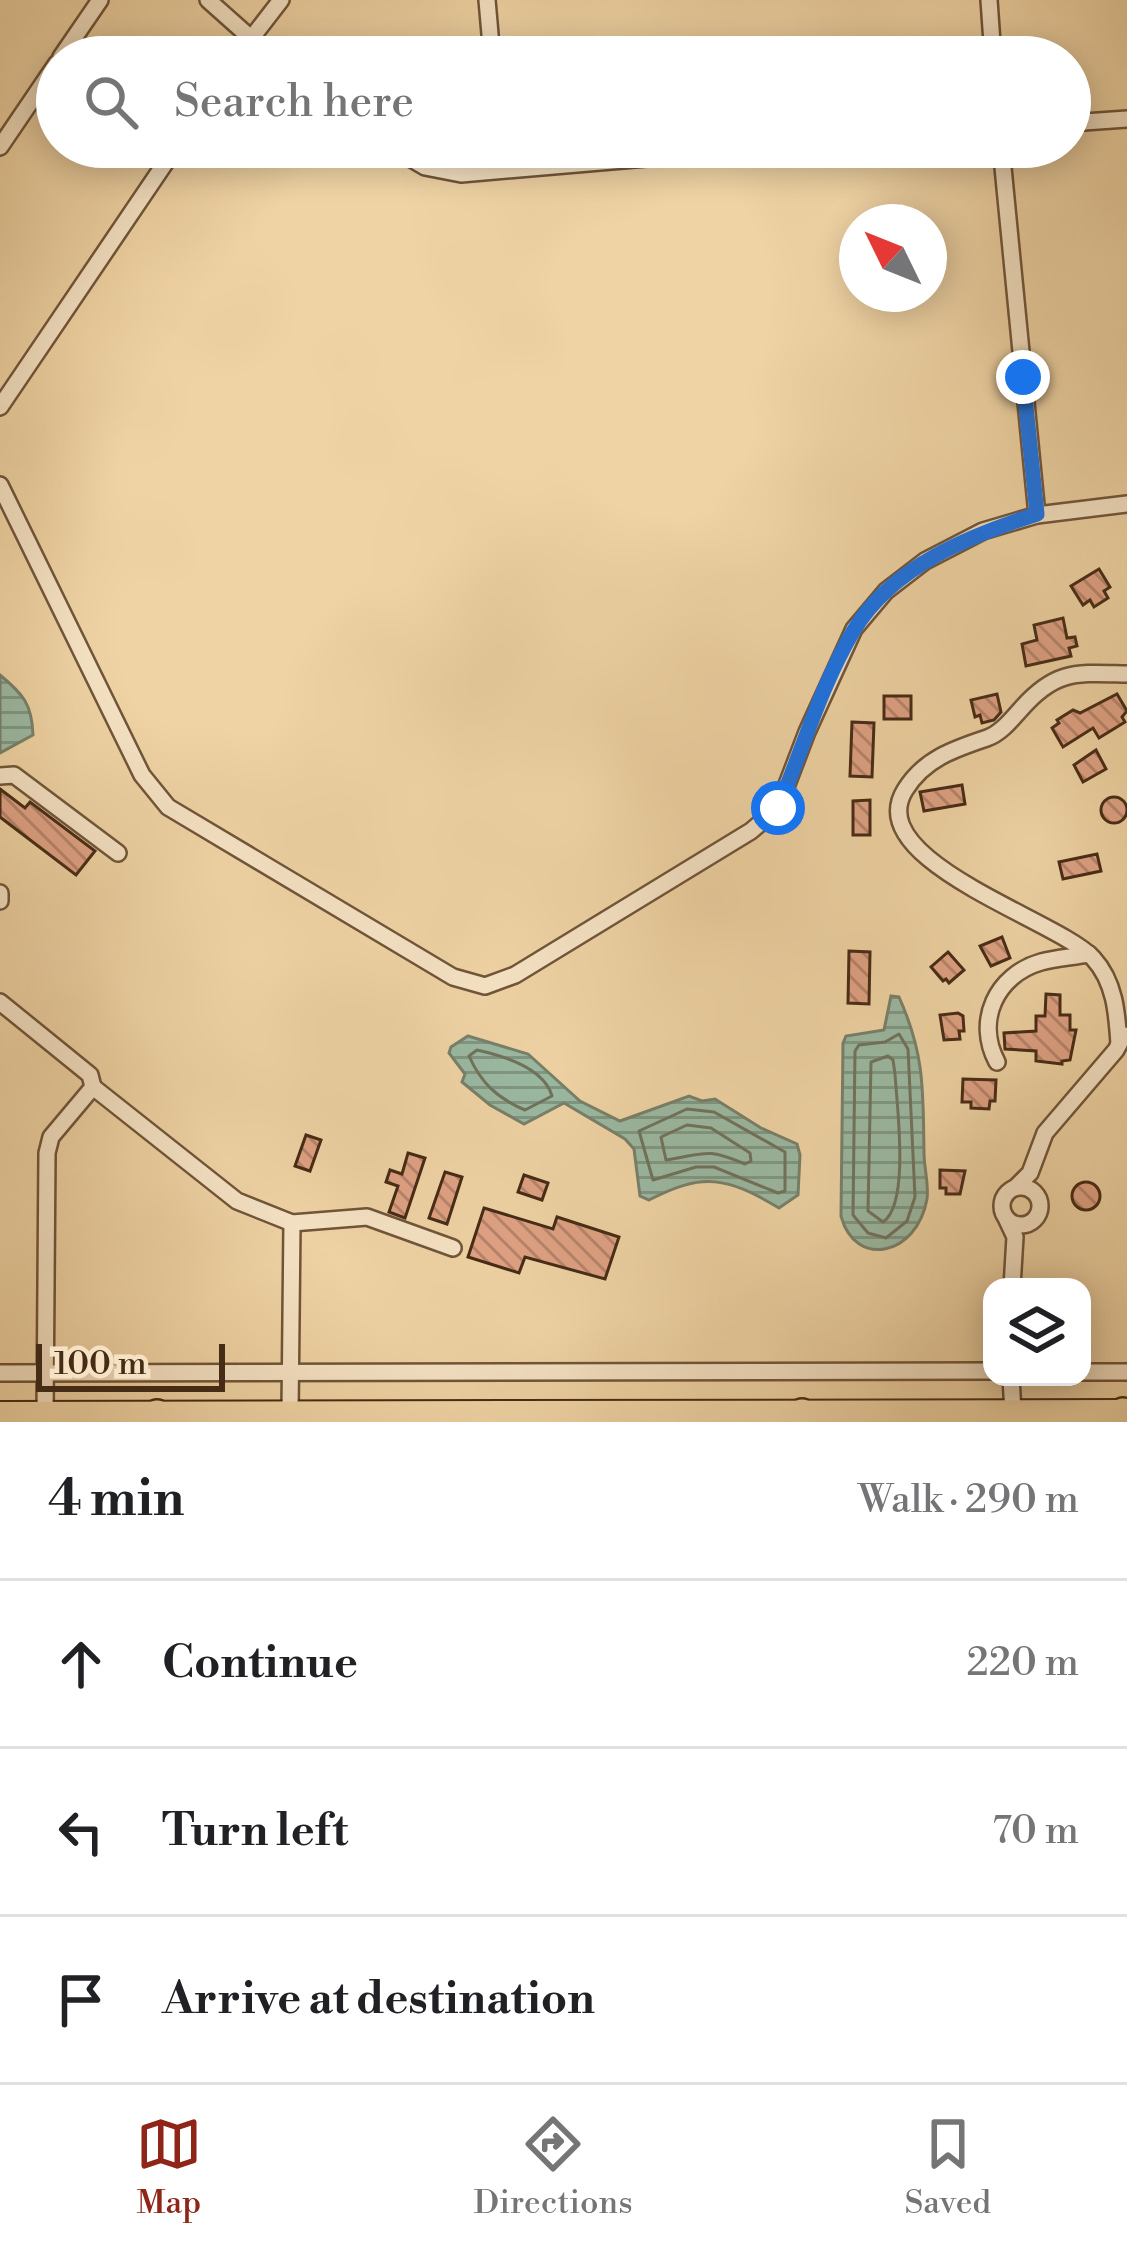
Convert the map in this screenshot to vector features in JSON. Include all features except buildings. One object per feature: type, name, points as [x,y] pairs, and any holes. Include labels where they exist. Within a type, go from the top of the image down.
[{"type":"main road","points":[[0,1414],[802,1417],[1013,1412],[1124,1416]]},
{"type":"street","points":[[75,36],[100,0]]},
{"type":"street","points":[[208,0],[246,36]]},
{"type":"street","points":[[251,36],[280,0]]},
{"type":"street","points":[[487,0],[490,36]]},
{"type":"street","points":[[989,0],[992,36]]},
{"type":"street","points":[[0,147],[36,94]]},
{"type":"street","points":[[1091,122],[1127,119]]},
{"type":"street","points":[[0,407],[162,168]]},
{"type":"street","points":[[430,168],[460,174],[526,168]]},
{"type":"street","points":[[1003,168],[1037,514]]},
{"type":"street","points":[[0,485],[142,775],[168,807],[453,977],[484,986],[554,951],[752,831],[778,808],[854,629],[886,591],[925,561],[983,531],[1037,514],[1127,504]]},
{"type":"street","points":[[1013,1278],[1015,1237],[1003,1198],[1030,1173],[1046,1133],[1123,1036],[1116,1004],[1108,979],[1089,954],[972,889],[923,853],[898,822],[898,804],[907,786],[937,756],[992,737],[1048,683],[1066,673],[1127,674]]},
{"type":"street","points":[[0,776],[14,775],[118,853]]},
{"type":"street","points":[[1033,920],[1041,950],[1037,963]]},
{"type":"street","points":[[997,1062],[986,1033],[995,996],[1017,972],[1037,963],[1089,954]]},
{"type":"street","points":[[0,1002],[90,1075],[93,1087],[237,1201],[292,1223],[368,1216],[453,1249]]},
{"type":"street","points":[[45,1414],[47,1153],[51,1137],[93,1087]]},
{"type":"street","points":[[1015,1237],[1040,1206],[1030,1173]]},
{"type":"street","points":[[1016,1187],[1033,1191]]},
{"type":"street","points":[[1006,1218],[1017,1225],[1028,1223]]},
{"type":"street","points":[[290,1414],[292,1223]]},
{"type":"street","points":[[0,1373],[983,1371]]},
{"type":"street","points":[[1091,1372],[1127,1372]]},
{"type":"street","points":[[1012,1386],[1013,1412]]},
{"type":"water","points":[[0,675],[25,700],[33,735],[0,753]]},
{"type":"water","points":[[891,996],[899,997],[918,1056],[927,1199],[911,1233],[886,1249],[872,1249],[848,1233],[841,1216],[843,1043],[846,1036],[884,1030]]},
{"type":"water","points":[[468,1036],[528,1054],[580,1101],[620,1121],[689,1096],[715,1099],[797,1144],[798,1195],[779,1208],[729,1184],[700,1182],[649,1200],[640,1196],[634,1149],[625,1139],[564,1103],[524,1124],[462,1082],[465,1074],[449,1053]]},
{"type":"route","points":[[778,808],[854,629],[886,591],[925,561],[983,531],[1037,514],[1023,377]]}]
